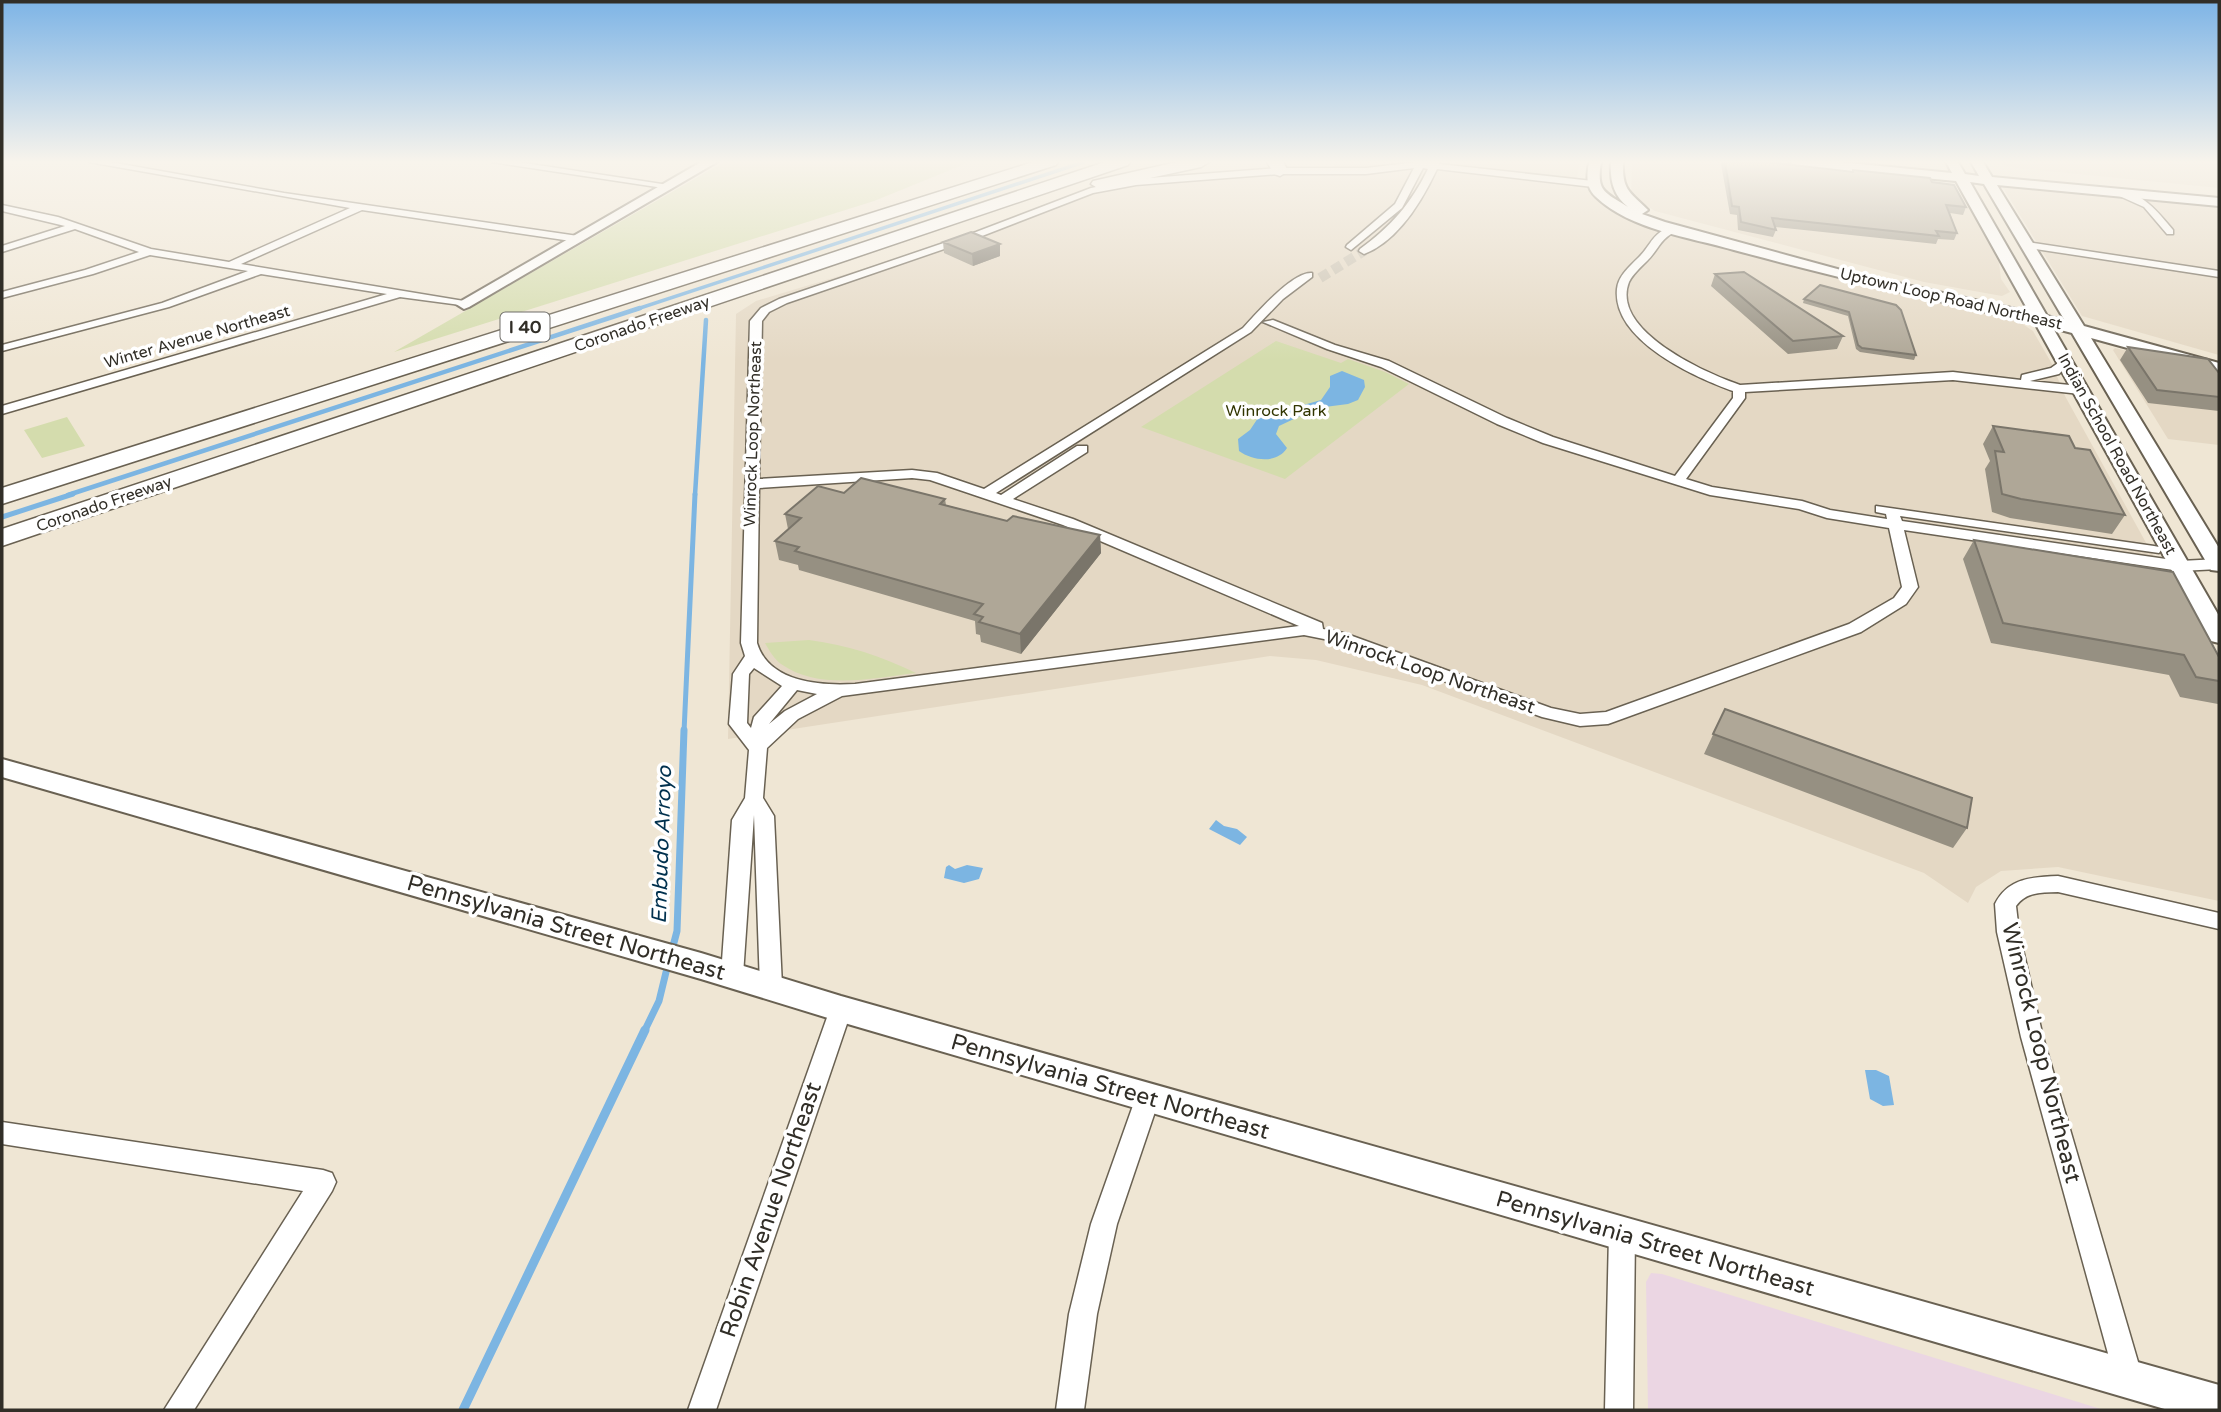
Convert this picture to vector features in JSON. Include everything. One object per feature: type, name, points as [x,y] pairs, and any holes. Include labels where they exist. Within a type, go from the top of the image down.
[{"type":"highway","points":[[688,276],[819,228]]},
{"type":"highway","name":"Coronado Freeway","points":[[2,496],[841,228]]},
{"type":"highway","name":"Coronado Freeway","points":[[2,538],[926,228]]},
{"type":"highway","points":[[646,322],[961,228]]},
{"type":"street","points":[[2,249],[69,228]]},
{"type":"street","points":[[81,228],[149,251],[464,304],[597,228]]},
{"type":"street","points":[[231,265],[314,228]]},
{"type":"street","points":[[500,228],[578,239]]},
{"type":"street","name":"Winrock Loop Northeast","points":[[844,691],[793,684],[770,673],[753,657],[748,636],[756,321],[765,310],[783,301],[990,228]]},
{"type":"street","points":[[1351,247],[1373,228]]},
{"type":"street","points":[[1364,251],[1393,228]]},
{"type":"street","name":"Uptown Loop Road Northeast","points":[[1695,228],[1790,255]]},
{"type":"street","name":"Indian School Road Northeast","points":[[1988,228],[2219,636]]},
{"type":"street","name":"Indian School Road Northeast","points":[[2019,228],[2219,564]]},
{"type":"street","points":[[2168,228],[2170,232]]},
{"type":"street","points":[[1673,229],[1654,242],[1628,275],[1622,295],[1626,311],[1645,336],[1674,359],[1713,381],[1739,389],[1885,378],[1953,376],[2080,390]]},
{"type":"street","name":"Uptown Loop Road Northeast","points":[[1673,229],[2219,359]]},
{"type":"street","points":[[2027,244],[2219,274]]},
{"type":"street","points":[[2,295],[89,272],[149,251]]},
{"type":"street","points":[[2,348],[170,303],[226,285],[260,270]]},
{"type":"street","points":[[985,494],[1247,330],[1314,277]]},
{"type":"street","name":"Winter Avenue Northeast","points":[[2,410],[377,302],[400,293]]},
{"type":"street","points":[[1002,500],[1235,349],[1269,323],[1284,300]]},
{"type":"street","points":[[1269,323],[1392,367],[1533,434],[1678,481],[1727,495],[1802,505],[1826,501],[1893,517],[2100,556],[2160,572],[2196,595]]},
{"type":"street","name":"Uptown Loop Road Northeast","points":[[2074,324],[2219,368]]},
{"type":"street","points":[[2009,381],[2040,377],[2065,362]]},
{"type":"street","points":[[1678,481],[1739,398],[1739,389]]},
{"type":"street","points":[[751,484],[912,474],[932,476],[1092,531],[1338,637]]},
{"type":"street","points":[[1893,517],[2176,560]]},
{"type":"street","name":"Winrock Loop Northeast","points":[[757,748],[772,728],[799,709],[844,691],[1292,631],[1316,632],[1338,637],[1548,713],[1580,720],[1608,718],[1855,628],[1900,601],[1910,587],[1893,517]]},
{"type":"street","points":[[2100,556],[2219,564]]},
{"type":"street","points":[[753,657],[741,674],[738,724],[757,748]]},
{"type":"street","points":[[732,975],[742,820],[754,798],[760,721],[793,684]]},
{"type":"street","name":"Pennsylvania Street Northeast","points":[[2,768],[695,964],[841,1009],[2219,1405]]},
{"type":"street","points":[[754,798],[764,816],[771,986]]},
{"type":"street","name":"Winrock Loop Northeast","points":[[2129,1379],[2032,1037],[2008,932],[2005,904],[2014,893],[2030,885],[2058,884],[2219,921]]},
{"type":"street","name":"Robin Avenue Northeast","points":[[702,1410],[841,1009]]},
{"type":"street","points":[[1070,1410],[1083,1314],[1104,1224],[1148,1097]]},
{"type":"street","points":[[2,1133],[323,1182],[178,1410]]},
{"type":"street","points":[[1619,1410],[1622,1234]]},
{"type":"shaded area","points":[[996,228],[1681,228],[2015,319],[2033,331],[2052,364],[2065,396],[2219,675],[2219,901],[2058,867],[2001,871],[1976,887],[1968,903],[1924,873],[1422,685],[1316,660],[1270,656],[728,739],[736,314],[756,301]]},
{"type":"shaded area","points":[[1719,228],[1982,228],[1998,255],[2001,279],[2010,292],[2002,296],[1924,282]]},
{"type":"shaded area","points":[[2028,228],[2219,228],[2219,355],[2082,316]]},
{"type":"shaded area","points":[[2115,348],[2219,373],[2219,445],[2168,439],[2113,350]]},
{"type":"shaded area","points":[[1651,1273],[1662,1274],[2104,1410],[1648,1410],[1646,1282]]},
{"type":"green space","points":[[610,228],[789,228],[394,352]]},
{"type":"green space","name":"Winrock Park","points":[[1276,341],[1341,363],[1348,359],[1409,384],[1285,479],[1141,427]]},
{"type":"green space","points":[[67,417],[85,446],[42,458],[24,430]]},
{"type":"green space","points":[[809,640],[864,652],[916,673],[847,680],[812,678],[781,664],[765,643]]},
{"type":"water","points":[[1342,371],[1364,380],[1365,387],[1358,400],[1317,408],[1279,426],[1276,434],[1287,448],[1277,457],[1258,459],[1239,451],[1238,439],[1250,430],[1258,418],[1321,400],[1330,387],[1330,376]]},
{"type":"water","points":[[1216,820],[1224,826],[1237,829],[1247,837],[1240,845],[1209,829]]},
{"type":"water","points":[[949,865],[955,869],[967,865],[983,868],[979,879],[964,883],[944,878]]},
{"type":"water","points":[[1865,1070],[1876,1070],[1889,1076],[1894,1105],[1883,1106],[1870,1099]]},
{"type":"building","points":[[1864,228],[1955,228],[1957,233],[1936,231],[1939,236]]},
{"type":"building","points":[[971,232],[1000,244],[972,254],[943,242]]},
{"type":"building","points":[[1744,272],[1843,336],[1793,341],[1715,274]]},
{"type":"building","points":[[1820,285],[1896,305],[1901,310],[1916,355],[1862,348],[1858,345],[1849,312],[1804,299]]},
{"type":"building","points":[[2128,347],[2208,359],[2219,373],[2219,397],[2157,390]]},
{"type":"building","points":[[1993,426],[2069,436],[2075,448],[2090,450],[2125,515],[2002,494],[1995,451],[2004,452]]},
{"type":"building","points":[[861,478],[945,499],[940,504],[1007,521],[1013,516],[1100,535],[1020,634],[979,622],[983,617],[974,614],[983,604],[795,551],[799,547],[775,541],[801,518],[785,514],[818,486],[844,493]]},
{"type":"building","points":[[1974,540],[2173,572],[2219,657],[2219,681],[2196,677],[2184,655],[2003,623]]},
{"type":"building","points":[[1725,709],[1972,798],[1967,828],[1713,734]]},
{"type":"waterway","name":"Embudo Arroyo","points":[[634,310],[884,228]]},
{"type":"waterway","points":[[68,495],[640,308]]},
{"type":"waterway","name":"Embudo Arroyo","points":[[695,495],[706,320]]},
{"type":"waterway","points":[[2,517],[73,494]]},
{"type":"waterway","name":"Embudo Arroyo","points":[[684,732],[695,494]]},
{"type":"waterway","name":"Embudo Arroyo","points":[[672,950],[677,931],[684,730]]},
{"type":"waterway","name":"Embudo Arroyo","points":[[644,1032],[659,1001],[668,964]]},
{"type":"waterway","name":"Embudo Arroyo","points":[[463,1410],[645,1030]]},
{"type":"tunnel","points":[[1320,278],[1364,251]]}]
